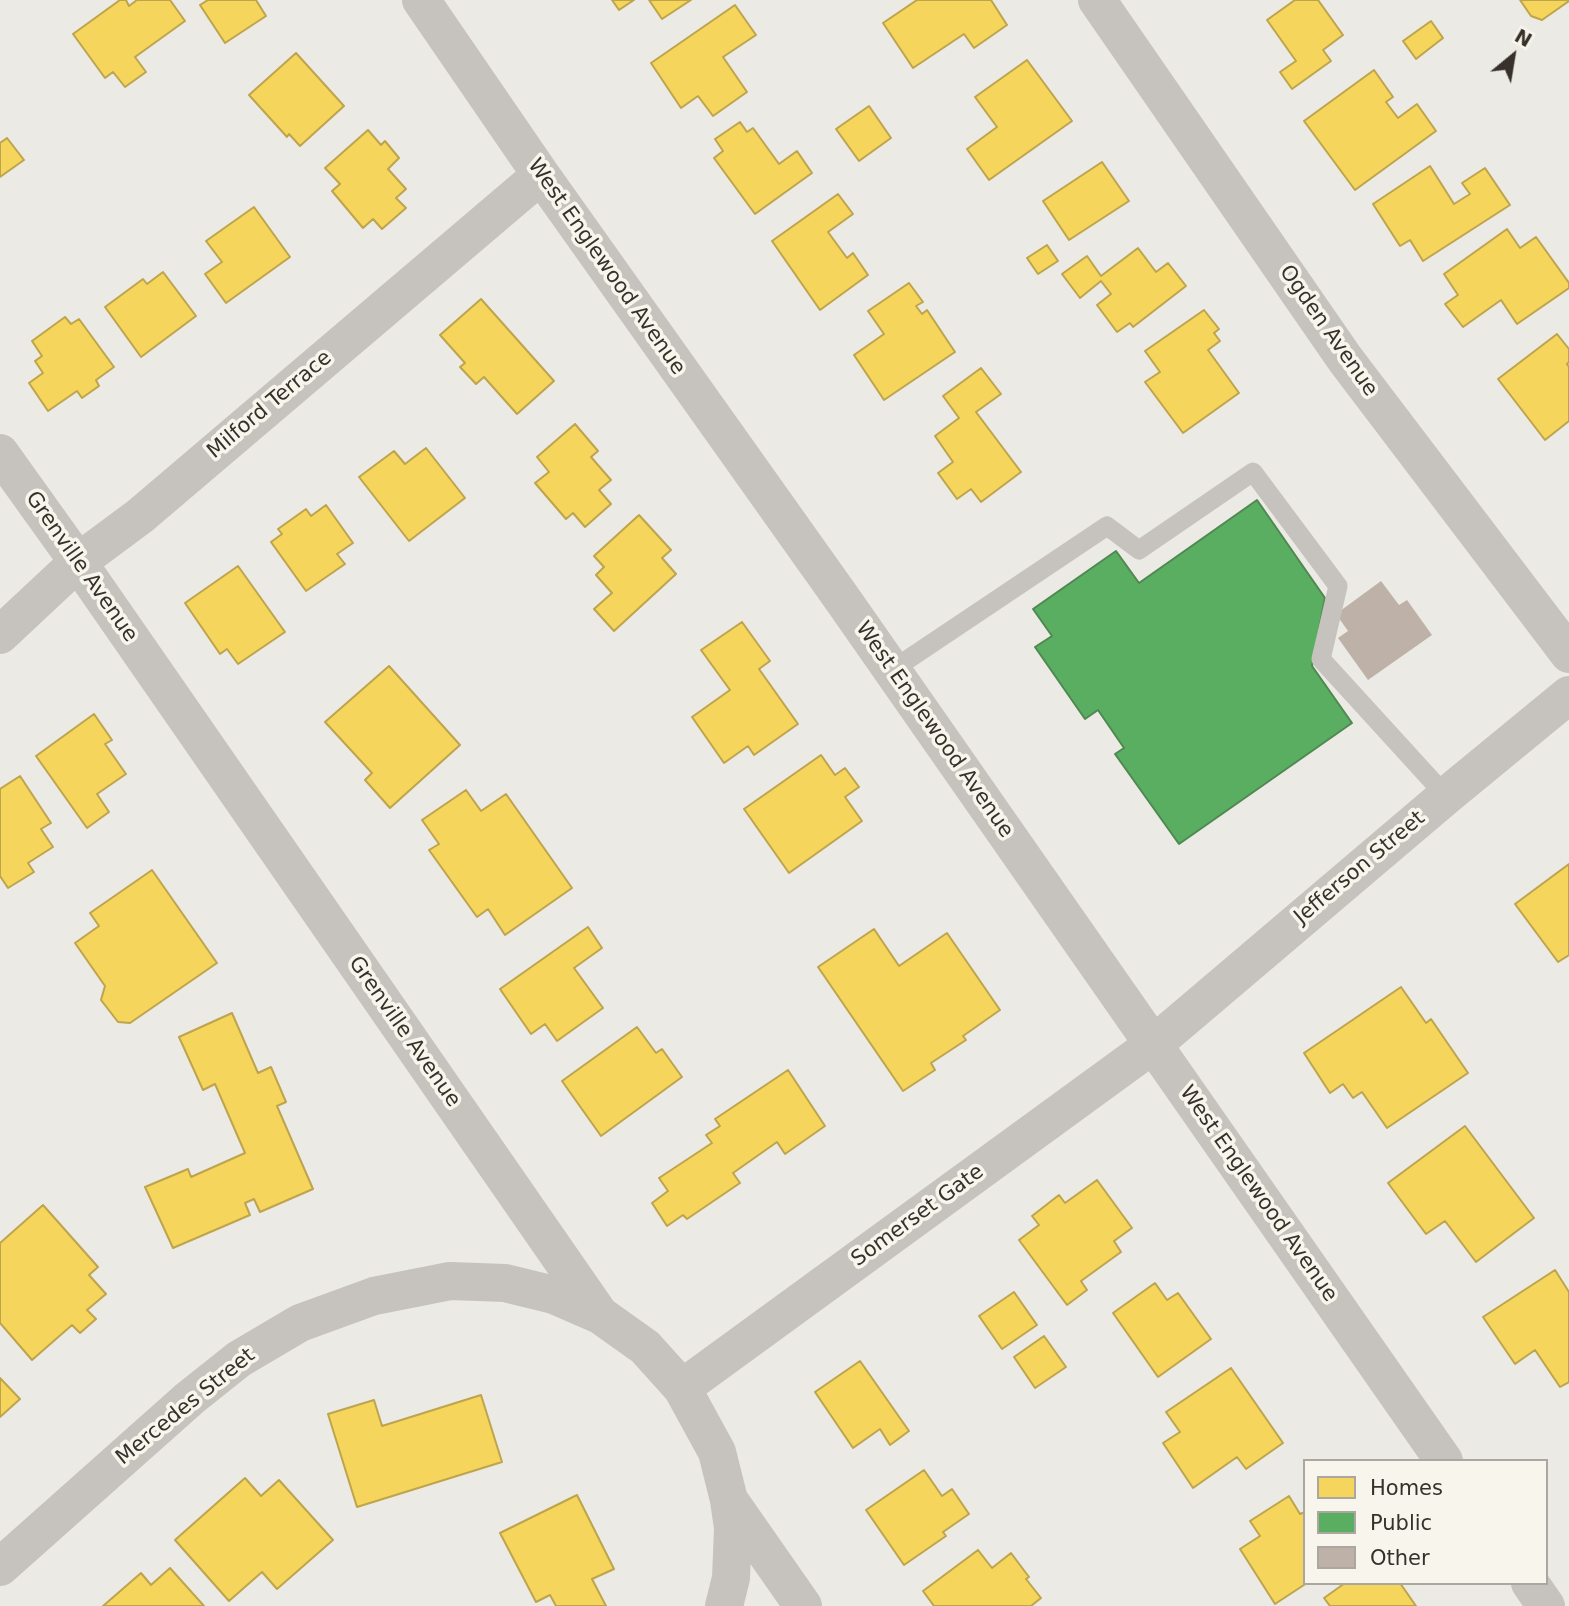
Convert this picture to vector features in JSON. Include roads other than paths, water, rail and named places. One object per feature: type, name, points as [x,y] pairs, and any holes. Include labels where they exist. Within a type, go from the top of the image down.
[{"type":"street","name":"West Englewood Avenue","points":[[421,0],[1443,1459]]},
{"type":"street","name":"Ogden Avenue","points":[[1097,0],[1345,359],[1569,654]]},
{"type":"street","name":"Milford Terrace","points":[[0,635],[78,562],[151,507],[541,175]]},
{"type":"street","name":"Grenville Avenue","points":[[0,453],[600,1315],[645,1347],[682,1388],[717,1452],[729,1500],[803,1606]]},
{"type":"street","name":"Jefferson Street","points":[[1154,1044],[1569,695]]},
{"type":"street","name":"Somerset Gate","points":[[682,1388],[1154,1044]]},
{"type":"street","name":"Mercedes Street","points":[[0,1567],[190,1398],[239,1359],[300,1323],[374,1296],[450,1281],[505,1283],[554,1295],[600,1315]]},
{"type":"street","points":[[724,1606],[731,1578],[733,1528],[729,1500]]},
{"type":"street","points":[[1531,1585],[1546,1606]]},
{"type":"lane","points":[[892,670],[1107,526],[1139,551],[1254,472],[1338,586],[1321,659],[1446,796]]}]
